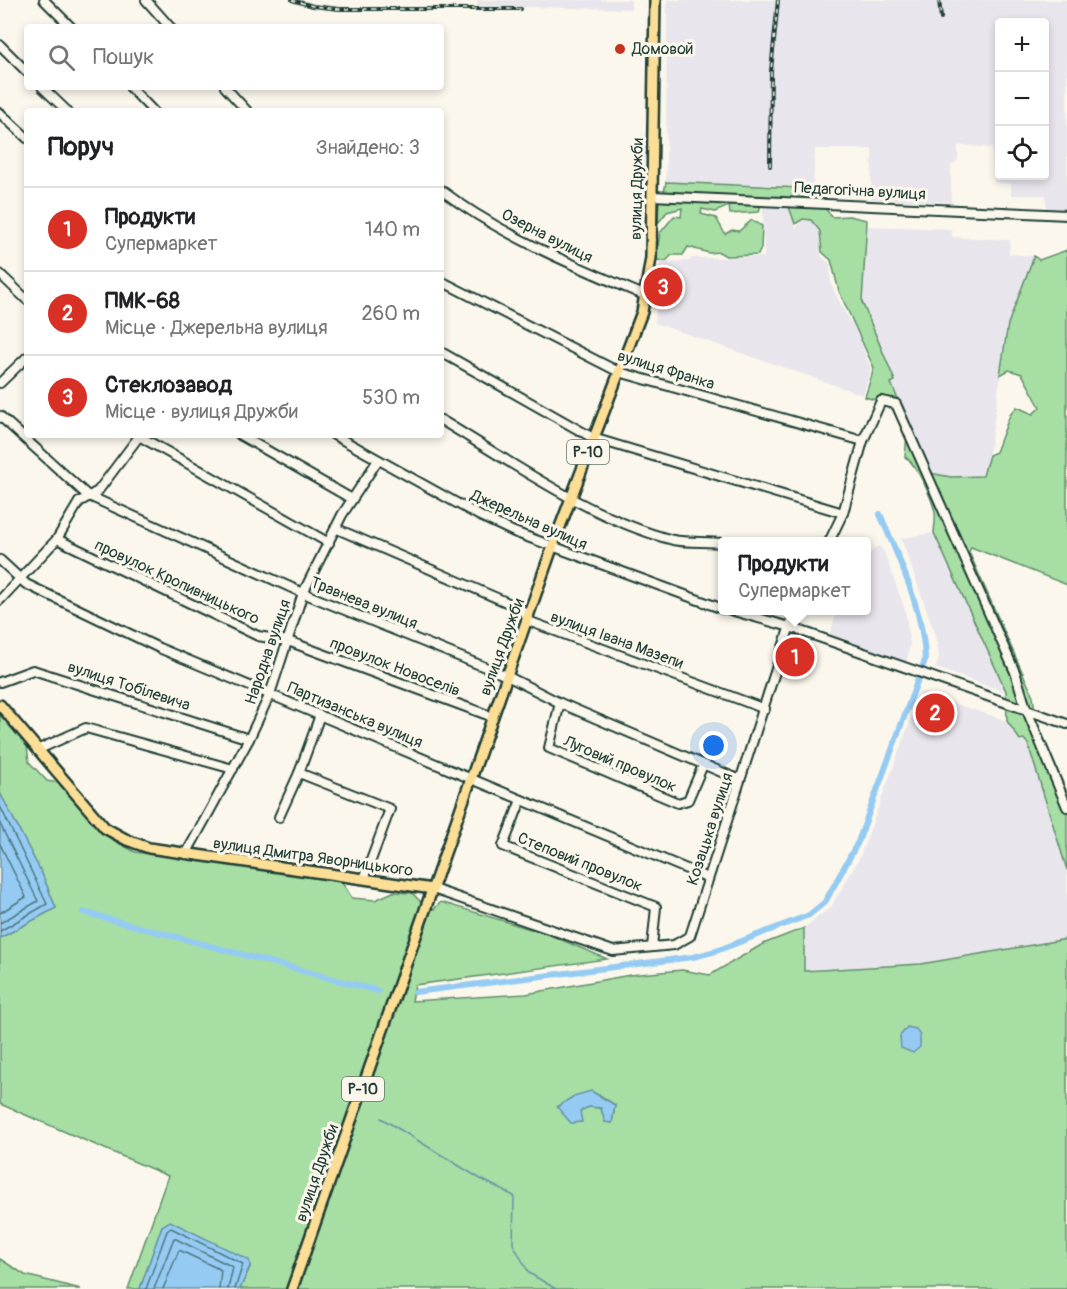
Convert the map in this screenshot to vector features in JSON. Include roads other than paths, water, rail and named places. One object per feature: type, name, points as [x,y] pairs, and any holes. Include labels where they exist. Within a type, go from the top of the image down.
[{"type":"main road","name":"вулиця Дружби","points":[[292,1289],[570,497],[646,296],[651,258],[655,0]]},
{"type":"main road","name":"вулиця Дмитра Яворницького","points":[[0,705],[105,828],[127,840],[149,848],[186,854],[433,889]]},
{"type":"street","points":[[44,0],[68,24]]},
{"type":"street","points":[[146,0],[167,24]]},
{"type":"street","points":[[0,45],[24,69]]},
{"type":"street","points":[[45,90],[64,108]]},
{"type":"street","points":[[133,90],[150,108]]},
{"type":"street","points":[[228,90],[244,108]]},
{"type":"street","points":[[0,113],[24,135]]},
{"type":"street","name":"Озерна вулиця","points":[[444,192],[473,214],[578,267],[646,296]]},
{"type":"street","name":"Педагогічна вулиця","points":[[652,196],[1067,215]]},
{"type":"street","points":[[0,274],[24,297]]},
{"type":"street","name":"вулиця Франка","points":[[444,283],[619,372],[863,441]]},
{"type":"street","points":[[444,354],[593,438],[843,513]]},
{"type":"street","points":[[0,383],[24,360]]},
{"type":"street","points":[[831,537],[843,513],[863,441],[881,401],[896,404],[1016,672],[1026,708],[1067,807]]},
{"type":"street","name":"Травнева вулиця","points":[[0,416],[24,438]]},
{"type":"street","points":[[444,422],[570,497],[650,533],[676,540],[718,543]]},
{"type":"street","name":"Травнева вулиця","points":[[24,438],[87,495],[303,593],[507,676],[560,703],[740,780]]},
{"type":"street","points":[[0,600],[57,539],[79,502],[87,495],[98,491],[138,438]]},
{"type":"street","points":[[145,438],[328,543]]},
{"type":"street","points":[[245,438],[352,499]]},
{"type":"street","name":"Джерельна вулиця","points":[[339,438],[480,516],[552,548],[718,607]]},
{"type":"street","name":"Народна вулиця","points":[[186,854],[249,740],[270,694],[303,593],[352,499],[378,460]]},
{"type":"street","name":"вулиця Івана Мазепи","points":[[336,528],[520,608],[531,622],[765,709]]},
{"type":"street","name":"провулок Кропивницького","points":[[57,539],[258,636],[288,641]]},
{"type":"street","name":"Партизанська вулиця","points":[[0,560],[20,579],[159,648],[708,878]]},
{"type":"street","points":[[748,615],[790,627],[1067,724]]},
{"type":"street","name":"Козацька вулиця","points":[[674,945],[690,936],[794,615]]},
{"type":"street","name":"провулок Новоселів","points":[[288,641],[493,717]]},
{"type":"street","name":"вулиця Тобілевича","points":[[0,682],[33,670],[249,740]]},
{"type":"street","name":"Луговий провулок","points":[[560,703],[548,745],[549,748],[569,757],[678,803],[688,800],[703,765]]},
{"type":"street","points":[[279,817],[299,773],[320,715]]},
{"type":"street","points":[[37,750],[86,728],[233,769]]},
{"type":"street","points":[[299,773],[390,809],[364,879]]},
{"type":"street","name":"Степовий провулок","points":[[521,800],[503,846],[656,907],[651,947]]},
{"type":"street","name":"вулиця Дмитра Яворницького","points":[[433,889],[614,951],[674,945]]},
{"type":"water","points":[[0,793],[42,874],[56,908],[0,938]]},
{"type":"water","points":[[907,1027],[916,1029],[920,1036],[920,1047],[913,1053],[901,1048],[900,1036]]},
{"type":"water","points":[[591,1091],[615,1105],[612,1123],[605,1122],[601,1108],[589,1107],[580,1111],[582,1122],[571,1123],[557,1107],[574,1096]]},
{"type":"water","points":[[170,1221],[249,1260],[250,1266],[240,1289],[140,1289],[162,1226]]},
{"type":"waterway","points":[[415,992],[693,957],[716,951],[809,915],[825,902],[858,842],[925,660],[924,642],[915,604],[880,514]]},
{"type":"waterway","points":[[83,912],[378,991]]},
{"type":"waterway","points":[[381,1118],[479,1178],[514,1196],[513,1244],[529,1273],[556,1289]]},
{"type":"railway","points":[[292,0],[313,6],[339,9],[521,9]]},
{"type":"railway","points":[[770,166],[771,71],[778,0]]},
{"type":"railway","points":[[939,0],[941,18]]},
{"type":"place","name":"Домовой","points":[[620,49]]},
{"type":"place","name":"Стеклозавод","points":[[663,287]]},
{"type":"place","name":"Продукти","points":[[795,657]]},
{"type":"place","name":"ПМК-68","points":[[935,713]]}]
